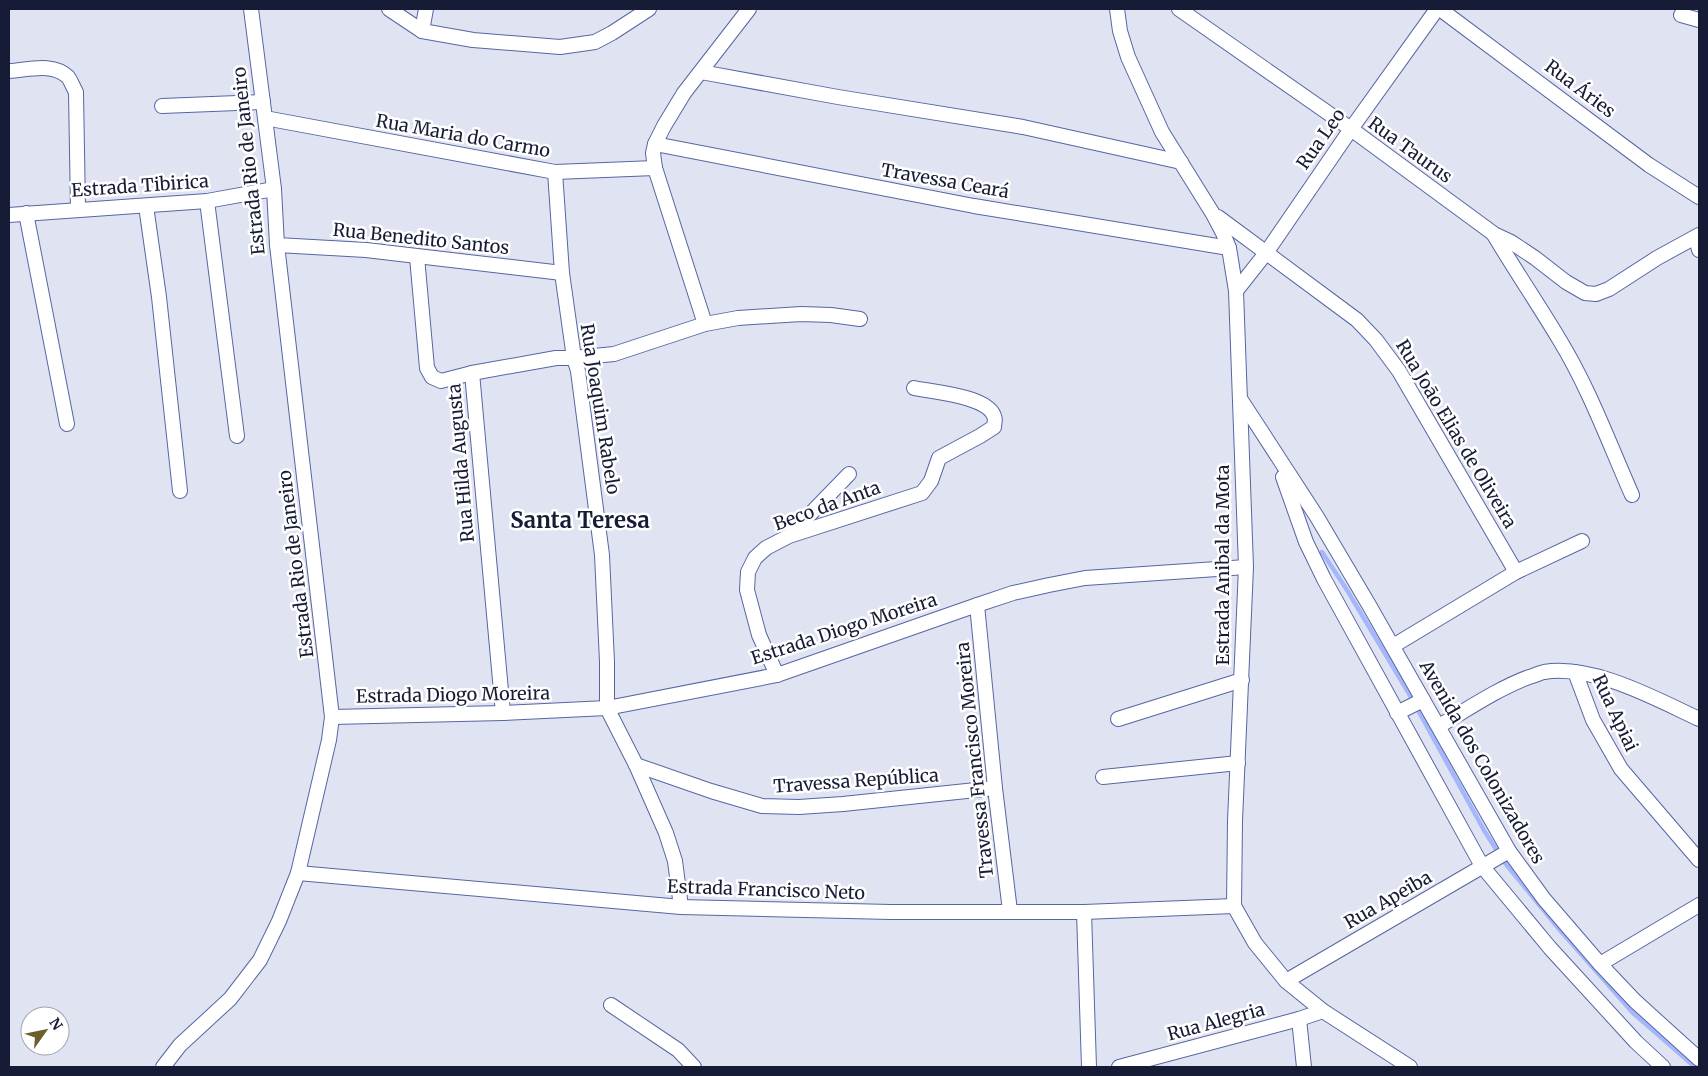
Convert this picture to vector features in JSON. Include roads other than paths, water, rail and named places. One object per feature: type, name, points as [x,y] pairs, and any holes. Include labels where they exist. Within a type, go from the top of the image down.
[{"type":"street","name":"Estrada Rio de Janeiro","points":[[163,1067],[180,1045],[230,999],[260,960],[279,921],[298,873],[329,740],[332,717],[277,245],[274,189],[250,9]]},
{"type":"street","points":[[389,9],[422,30],[473,40],[560,47],[594,42],[612,34],[649,9]]},
{"type":"street","points":[[422,30],[426,9]]},
{"type":"street","points":[[705,324],[655,168],[653,153],[655,144],[684,94],[749,9]]},
{"type":"street","name":"Estrada Anibal da Mota","points":[[1117,9],[1120,31],[1139,84],[1162,132],[1223,233],[1229,248],[1236,291],[1246,567],[1234,906]]},
{"type":"street","name":"Rua Taurus","points":[[1179,9],[1351,129],[1494,234],[1519,248],[1566,282],[1585,292],[1596,294],[1609,289],[1625,278],[1698,240]]},
{"type":"street","name":"Rua Leo","points":[[1236,291],[1266,253],[1351,129],[1438,9]]},
{"type":"street","name":"Rua Áries","points":[[1438,9],[1649,165],[1699,197]]},
{"type":"street","points":[[1681,15],[1699,20]]},
{"type":"street","points":[[9,71],[47,68],[57,70],[69,78],[76,92],[78,210]]},
{"type":"street","points":[[701,72],[838,97],[1023,127],[1181,162]]},
{"type":"street","points":[[162,106],[263,102]]},
{"type":"street","name":"Rua Maria do Carmo","points":[[265,118],[555,172],[655,168]]},
{"type":"street","name":"Travessa Ceará","points":[[655,144],[974,206],[1229,248]]},
{"type":"street","name":"Rua Joaquim Rabelo","points":[[555,172],[562,273],[574,358],[578,371],[602,555],[607,708],[636,765],[666,834],[675,860],[681,908]]},
{"type":"street","name":"Estrada Tibirica","points":[[9,215],[207,202],[274,189]]},
{"type":"street","points":[[207,202],[237,436]]},
{"type":"street","points":[[146,206],[159,297],[180,492]]},
{"type":"street","points":[[26,213],[67,424]]},
{"type":"street","name":"Rua Joāo Elias de Oliveira","points":[[1213,214],[1358,320],[1376,340],[1399,371],[1516,572]]},
{"type":"street","points":[[1494,234],[1560,340],[1596,412],[1632,495]]},
{"type":"street","name":"Rua Benedito Santos","points":[[277,245],[366,250],[562,273]]},
{"type":"street","name":"Rua Hilda Augusta","points":[[417,257],[427,368],[432,377],[440,381],[472,373],[503,713]]},
{"type":"street","points":[[472,373],[556,358],[614,354],[705,324],[738,318],[801,314],[831,315],[860,319]]},
{"type":"street","name":"Beco da Anta","points":[[777,674],[759,635],[747,590],[748,572],[755,558],[766,548],[789,536],[922,493],[931,481],[939,458],[994,427],[994,414],[988,407],[975,400],[914,388]]},
{"type":"street","name":"Avenida dos Colonizadores","points":[[1240,400],[1317,517],[1393,646],[1421,701],[1439,726],[1506,852],[1600,964],[1635,1001],[1699,1059]]},
{"type":"street","name":"Avenida dos Colonizadores","points":[[1273,452],[1306,542],[1324,579],[1486,864],[1550,948],[1636,1042],[1663,1067]]},
{"type":"street","points":[[789,536],[850,474]]},
{"type":"street","points":[[1393,646],[1516,572],[1582,542]]},
{"type":"street","name":"Estrada Diogo Moreira","points":[[332,717],[503,713],[607,708],[777,674],[1013,593],[1086,578],[1246,567]]},
{"type":"street","name":"Travessa Francisco Moreira","points":[[978,604],[995,788],[1010,911]]},
{"type":"street","points":[[1439,726],[1512,684],[1544,672],[1575,672],[1604,678],[1699,719]]},
{"type":"street","name":"Rua Apiai","points":[[1575,672],[1593,720],[1620,769],[1699,860]]},
{"type":"street","points":[[1118,718],[1242,680]]},
{"type":"street","points":[[1400,712],[1421,701]]},
{"type":"street","points":[[1103,777],[1238,763]]},
{"type":"street","name":"Travessa República","points":[[636,765],[711,791],[762,806],[799,807],[844,804],[995,788]]},
{"type":"street","name":"Rua Apeiba","points":[[1286,981],[1506,852]]},
{"type":"street","name":"Estrada Francisco Neto","points":[[298,873],[681,908],[891,912],[1084,912],[1234,906]]},
{"type":"street","points":[[1600,964],[1699,905]]},
{"type":"street","points":[[1234,906],[1255,943],[1286,981],[1323,1011],[1410,1067]]},
{"type":"street","points":[[1084,912],[1089,1067]]},
{"type":"street","points":[[611,1005],[678,1050],[694,1067]]},
{"type":"street","name":"Rua Alegria","points":[[1118,1067],[1323,1011]]},
{"type":"street","points":[[1299,1019],[1304,1067]]},
{"type":"waterway","points":[[1322,552],[1408,692],[1485,832],[1505,863],[1559,929],[1633,1013],[1695,1067]]},
{"type":"district","name":"Santa Teresa","points":[[580,520]]}]
